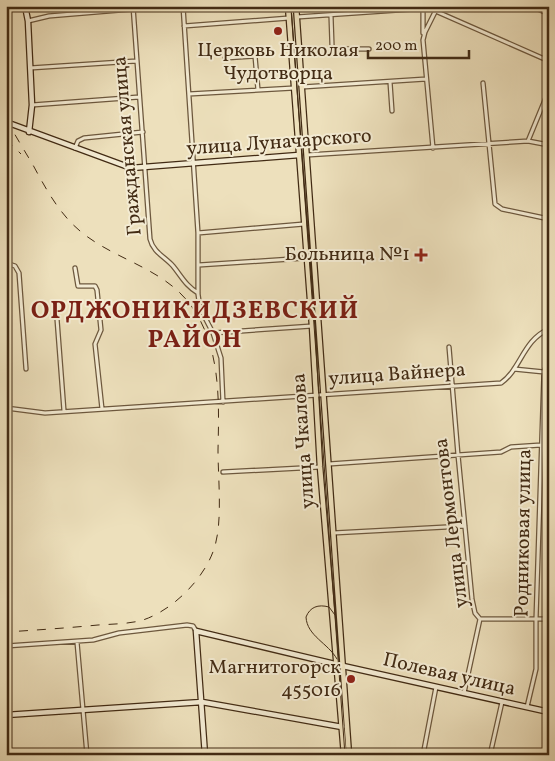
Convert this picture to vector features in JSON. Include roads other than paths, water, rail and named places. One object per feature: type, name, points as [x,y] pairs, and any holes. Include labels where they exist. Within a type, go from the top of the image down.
[{"type":"main road","name":"улица Чкалова","points":[[288,6],[312,326],[320,467],[344,755]]},
{"type":"main road","name":"улица Чкалова","points":[[296,6],[349,755]]},
{"type":"main road","name":"улица Луначарского","points":[[299,155],[308,155]]},
{"type":"street","points":[[26,6],[32,105],[29,132]]},
{"type":"street","points":[[183,6],[198,233],[198,294],[200,308],[213,333],[221,358],[223,402]]},
{"type":"street","points":[[423,36],[438,6]]},
{"type":"street","points":[[531,6],[549,14]]},
{"type":"street","points":[[28,21],[49,16],[133,8]]},
{"type":"street","name":"Гражданская улица","points":[[133,8],[146,168],[148,226],[151,244],[173,266],[189,288],[198,294]]},
{"type":"street","points":[[424,8],[423,36],[433,148]]},
{"type":"street","points":[[297,17],[429,8],[549,61]]},
{"type":"street","points":[[331,16],[332,45],[334,49],[369,49]]},
{"type":"street","points":[[184,26],[288,18]]},
{"type":"street","points":[[225,58],[255,56],[258,90]]},
{"type":"street","points":[[30,68],[136,61]]},
{"type":"street","points":[[302,87],[426,79]]},
{"type":"street","points":[[390,82],[392,111]]},
{"type":"street","points":[[483,83],[496,206],[502,209],[549,218]]},
{"type":"street","points":[[189,94],[294,88]]},
{"type":"street","points":[[528,141],[549,90]]},
{"type":"street","points":[[32,105],[139,97]]},
{"type":"street","name":"улица Луначарского","points":[[6,122],[121,166],[131,168],[299,155]]},
{"type":"street","points":[[74,148],[80,139],[143,132]]},
{"type":"street","name":"улица Луначарского","points":[[308,155],[528,141],[549,145]]},
{"type":"street","points":[[198,233],[304,224]]},
{"type":"street","points":[[199,266],[306,258]]},
{"type":"street","points":[[6,263],[15,266],[19,273],[26,369]]},
{"type":"street","points":[[76,268],[78,286],[95,286],[97,290],[100,330],[95,344],[102,409]]},
{"type":"street","points":[[57,319],[64,411]]},
{"type":"street","points":[[213,333],[312,326]]},
{"type":"street","name":"улица Вайнера","points":[[6,408],[45,413],[501,383],[514,369],[527,347],[537,336],[549,329]]},
{"type":"street","name":"улица Лермонтова","points":[[450,347],[465,526],[474,607],[480,619],[464,693]]},
{"type":"street","name":"Родниковая улица","points":[[527,707],[536,669],[544,372],[549,359]]},
{"type":"street","points":[[514,369],[544,372]]},
{"type":"street","points":[[329,464],[501,452],[511,447],[541,445]]},
{"type":"street","points":[[223,472],[320,467]]},
{"type":"street","points":[[333,533],[465,526]]},
{"type":"street","points":[[480,619],[549,619]]},
{"type":"street","points":[[6,646],[96,640],[117,633],[187,625],[193,626],[196,631],[205,755]]},
{"type":"street","name":"Полевая улица","points":[[196,631],[549,712]]},
{"type":"street","points":[[77,642],[87,755]]},
{"type":"street","points":[[423,755],[436,687]]},
{"type":"street","points":[[6,715],[202,702],[342,727]]},
{"type":"street","points":[[490,755],[502,702]]},
{"type":"street","points":[[548,755],[549,750]]},
{"type":"tram line","points":[[291,6],[345,755]]},
{"type":"tram line","points":[[335,615],[329,607],[321,606],[312,609],[306,617],[310,629],[337,659]]},
{"type":"railway","points":[[6,119],[49,194],[76,228],[99,245],[159,277],[185,298],[196,313],[210,345],[217,380],[219,501],[217,538],[209,560],[195,582],[165,609],[143,620],[121,624],[6,632]]},
{"type":"railway","points":[[6,139],[21,154]]},
{"type":"place","name":"Церковь Николая Чудотворца","points":[[278,31]]},
{"type":"place","name":"Больница №1","points":[[421,255]]},
{"type":"place","name":"Магнитогорск 455016","points":[[351,679]]},
{"type":"district","name":"ОРДЖОНИКИДЗЕВСКИЙ РАЙОН","points":[[195,326]]}]
